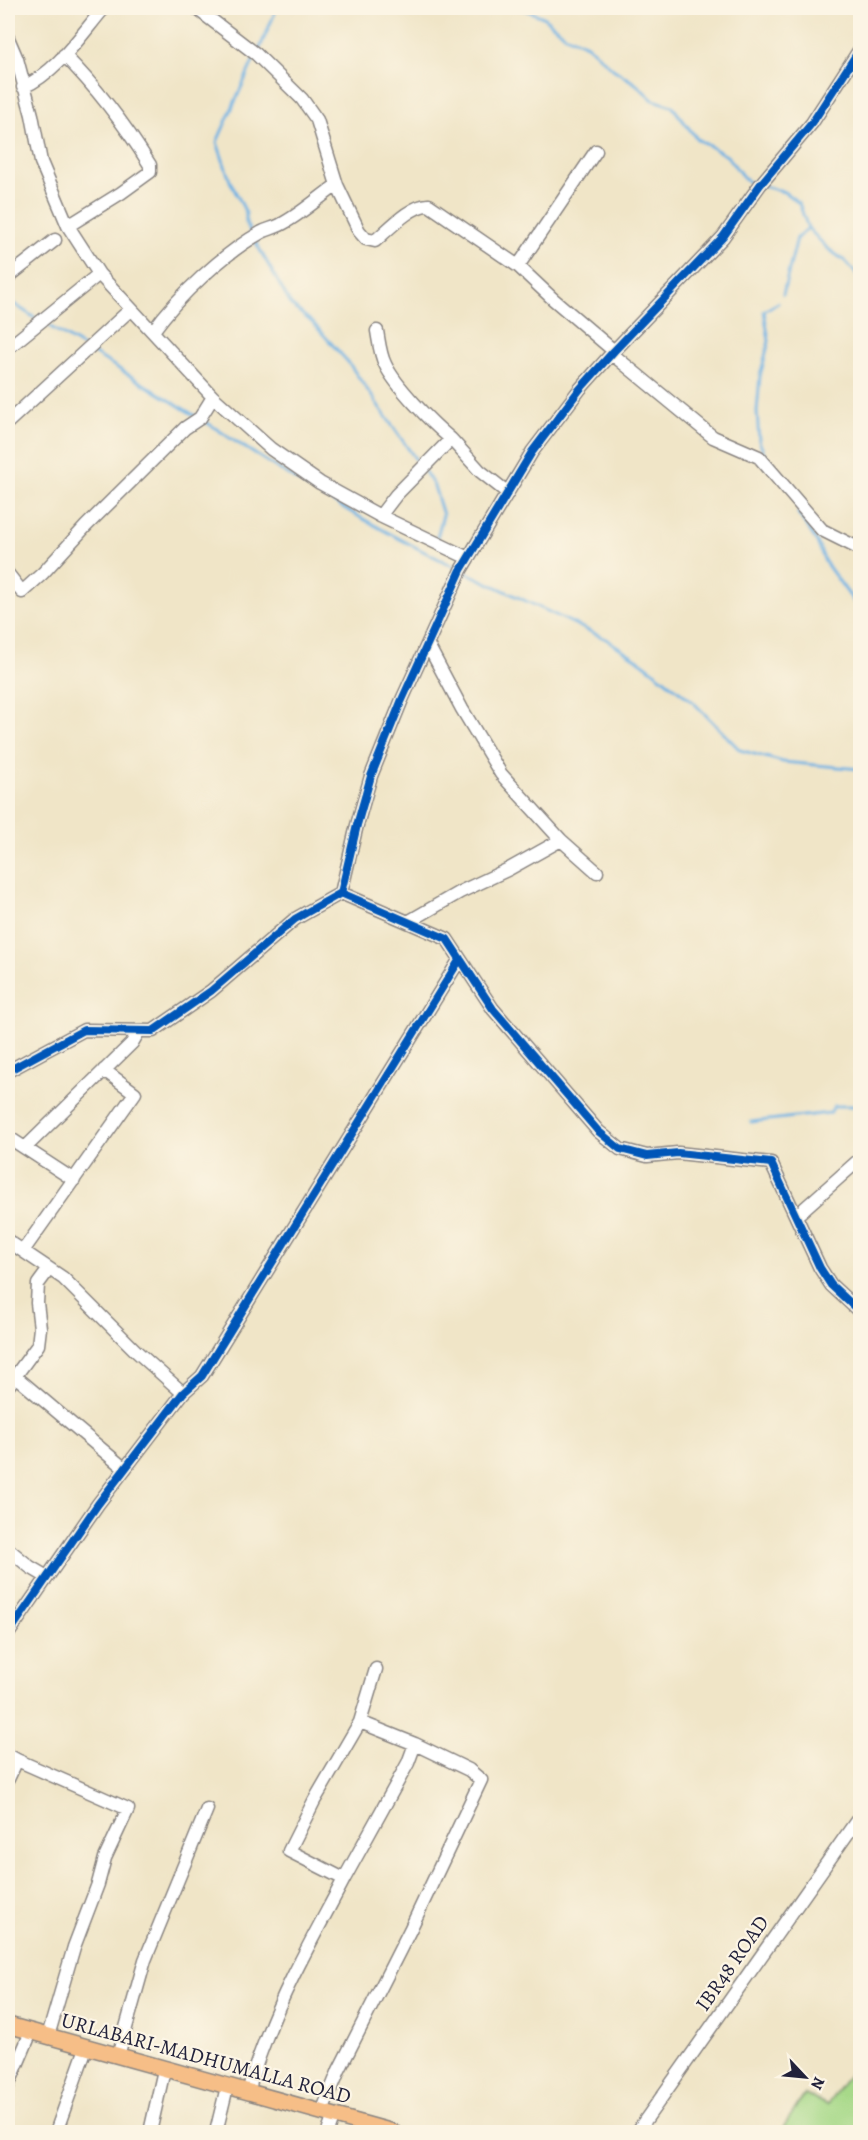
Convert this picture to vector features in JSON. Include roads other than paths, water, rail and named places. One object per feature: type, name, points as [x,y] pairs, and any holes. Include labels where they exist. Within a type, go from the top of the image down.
[{"type":"main road","name":"URLABARI-MADHUMALLA ROAD","points":[[8,2025],[164,2070],[249,2091],[384,2131]]},
{"type":"street","points":[[23,87],[42,78],[104,8]]},
{"type":"street","points":[[196,8],[256,54],[302,99],[317,120],[337,185],[359,231],[366,238],[375,241],[415,209],[429,205],[518,266],[613,353],[713,437],[759,457],[822,530],[861,549]]},
{"type":"street","points":[[8,38],[12,63],[32,115],[41,162],[68,226],[99,274],[213,396],[271,449],[320,483],[380,516],[468,558]]},
{"type":"street","points":[[8,1071],[84,1030],[153,1031],[211,991],[295,919],[341,893],[371,776],[401,702],[468,558],[532,452],[580,389],[723,237],[760,185],[812,123],[861,49]]},
{"type":"street","points":[[64,55],[92,82],[150,165],[150,172],[68,226]]},
{"type":"street","points":[[518,266],[596,151]]},
{"type":"street","points":[[153,331],[194,284],[220,262],[264,231],[279,226],[337,185]]},
{"type":"street","points":[[8,277],[55,240]]},
{"type":"street","points":[[8,348],[99,274]]},
{"type":"street","points":[[10,414],[131,309]]},
{"type":"street","points":[[377,331],[384,363],[395,380],[434,425],[451,439],[480,471],[508,493]]},
{"type":"street","points":[[8,574],[22,592],[185,428],[200,418],[213,396]]},
{"type":"street","points":[[380,516],[396,495],[451,439]]},
{"type":"street","points":[[428,645],[462,709],[501,774],[561,840],[597,872]]},
{"type":"street","points":[[408,922],[460,892],[509,869],[561,840]]},
{"type":"street","points":[[341,893],[447,939],[493,1009],[598,1131],[620,1149],[647,1156],[678,1153],[771,1163],[831,1285],[861,1312]]},
{"type":"street","points":[[8,1634],[125,1469],[183,1393],[201,1378],[460,959]]},
{"type":"street","points":[[25,1148],[132,1043],[139,1031]]},
{"type":"street","points":[[23,1251],[135,1093],[104,1070]]},
{"type":"street","points":[[8,1137],[74,1180]]},
{"type":"street","points":[[796,1216],[861,1159]]},
{"type":"street","points":[[8,1241],[63,1278],[136,1351],[183,1393]]},
{"type":"street","points":[[49,1269],[38,1284],[37,1303],[40,1328],[38,1345],[11,1381],[125,1469]]},
{"type":"street","points":[[8,1549],[47,1577]]},
{"type":"street","points":[[344,1879],[289,1851],[318,1794],[360,1722],[376,1669]]},
{"type":"street","points":[[328,2133],[328,2114],[339,2070],[410,1930],[481,1780],[469,1770],[415,1744],[360,1722]]},
{"type":"street","points":[[249,2091],[251,2078],[271,2025],[298,1962],[408,1763],[415,1744]]},
{"type":"street","points":[[8,1779],[12,1757],[128,1809],[105,1858],[98,1884],[74,1947],[48,2036]]},
{"type":"street","points":[[118,2056],[145,1959],[207,1809]]},
{"type":"street","name":"IBR48 ROAD","points":[[638,2133],[861,1816]]},
{"type":"street","points":[[8,2086],[31,2032]]},
{"type":"street","points":[[56,2133],[86,2048]]},
{"type":"street","points":[[150,2133],[164,2070]]},
{"type":"street","points":[[216,2133],[227,2087]]},
{"type":"waterway","points":[[259,50],[277,8]]},
{"type":"waterway","points":[[521,8],[543,17],[566,36],[587,45],[653,100],[672,106],[697,139],[727,156],[743,177],[757,185]]},
{"type":"waterway","points":[[252,236],[246,223],[246,213],[230,181],[217,142],[254,59]]},
{"type":"waterway","points":[[764,186],[784,192],[799,203],[808,228],[827,248],[845,261],[860,278]]},
{"type":"waterway","points":[[783,294],[797,238],[808,228]]},
{"type":"waterway","points":[[255,241],[291,305],[313,323],[348,362],[421,467]]},
{"type":"waterway","points":[[8,300],[38,320]]},
{"type":"waterway","points":[[766,458],[759,441],[757,411],[760,376],[769,341],[764,311],[778,303]]},
{"type":"waterway","points":[[44,323],[85,348]]},
{"type":"waterway","points":[[90,351],[197,417]]},
{"type":"waterway","points":[[203,420],[328,499],[459,569]]},
{"type":"waterway","points":[[425,472],[434,486],[443,515],[437,537]]},
{"type":"waterway","points":[[798,513],[817,542],[825,562],[860,610]]},
{"type":"waterway","points":[[465,572],[606,639],[643,663],[692,701],[740,750],[783,762],[860,769]]},
{"type":"waterway","points":[[751,1122],[830,1113],[834,1106],[860,1106]]}]
